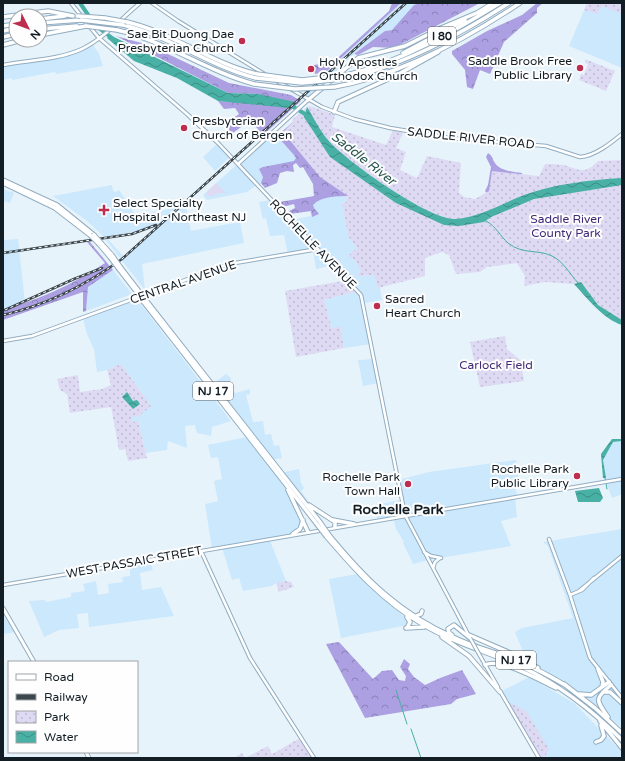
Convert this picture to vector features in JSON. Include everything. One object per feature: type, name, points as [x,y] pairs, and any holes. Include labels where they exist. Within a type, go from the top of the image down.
[{"type":"highway","points":[[380,64],[479,12],[493,3]]},
{"type":"highway","name":"I 80","points":[[48,18],[78,16],[105,18],[127,22],[157,31],[256,76],[302,80],[348,75],[380,64],[437,39],[500,3]]},
{"type":"highway","name":"I 80","points":[[48,22],[81,20],[123,25],[159,36],[225,68],[256,76],[302,83],[342,79],[372,71],[418,53],[466,29],[509,3]]},
{"type":"highway","name":"I 80","points":[[48,28],[86,26],[117,30],[148,38],[223,74],[254,84],[295,89],[334,87],[356,82],[383,73],[454,42],[520,3]]},
{"type":"highway","points":[[3,17],[48,11],[73,16]]},
{"type":"highway","points":[[308,100],[358,58],[405,46],[441,28],[479,12]]},
{"type":"highway","points":[[48,33],[86,26]]},
{"type":"highway","points":[[334,112],[338,102],[415,66],[454,42]]},
{"type":"highway","name":"NJ 17","points":[[3,180],[57,206],[101,244],[292,487],[318,523]]},
{"type":"highway","name":"NJ 17","points":[[3,183],[50,205],[92,235]]},
{"type":"highway","name":"NJ 17","points":[[144,299],[285,484],[355,568],[402,612],[437,633],[526,669],[570,695],[622,740]]},
{"type":"highway","points":[[285,484],[308,532]]},
{"type":"highway","points":[[292,487],[314,510],[332,520],[354,524]]},
{"type":"highway","points":[[293,534],[302,526],[303,519]]},
{"type":"highway","points":[[332,520],[335,522],[335,527]]},
{"type":"highway","name":"NJ 17","points":[[363,576],[387,597],[443,633],[524,663],[565,685],[622,733]]},
{"type":"highway","points":[[415,616],[420,615],[422,611]]},
{"type":"highway","points":[[402,612],[410,622],[406,628],[418,626],[430,629]]},
{"type":"highway","points":[[415,616],[432,623]]},
{"type":"highway","points":[[464,642],[449,633],[450,627],[456,626],[470,637],[515,655],[565,685]]},
{"type":"highway","points":[[437,633],[469,656],[500,692]]},
{"type":"highway","points":[[484,663],[492,662],[512,668],[570,695]]},
{"type":"highway","points":[[598,669],[603,682],[602,688]]},
{"type":"highway","points":[[573,691],[588,696],[610,684]]},
{"type":"highway","points":[[610,684],[598,697],[598,703],[613,725]]},
{"type":"highway","points":[[602,693],[610,692],[622,704]]},
{"type":"highway","points":[[596,716],[604,734],[601,740],[596,742]]},
{"type":"highway","points":[[596,716],[622,748]]},
{"type":"main road","points":[[3,608],[33,661]]},
{"type":"street","name":"ROCHELLE AVENUE","points":[[71,3],[100,36],[187,114],[238,164],[354,286],[362,298],[405,515],[484,663],[539,758]]},
{"type":"street","points":[[3,65],[71,53],[85,47],[140,3]]},
{"type":"street","name":"SADDLE RIVER ROAD","points":[[152,3],[184,25],[308,100],[354,119],[412,133],[497,143],[546,146],[580,157],[604,147],[622,134]]},
{"type":"street","points":[[238,164],[308,100]]},
{"type":"street","name":"CENTRAL AVENUE","points":[[3,341],[32,336],[229,264],[318,249]]},
{"type":"street","points":[[405,515],[622,479]]},
{"type":"street","name":"WEST PASSAIC STREET","points":[[3,585],[405,515]]},
{"type":"street","points":[[549,539],[570,595],[589,656],[622,698]]},
{"type":"street","points":[[201,550],[250,658],[314,758]]},
{"type":"street","points":[[424,551],[431,556],[441,558],[435,562],[433,569]]},
{"type":"street","points":[[570,595],[579,591],[622,556]]},
{"type":"shaded area","points":[[401,3],[419,3],[414,6],[392,30],[385,31],[354,54],[313,94],[308,97],[302,94]]},
{"type":"shaded area","points":[[587,3],[622,3],[622,68],[569,46]]},
{"type":"shaded area","points":[[92,43],[99,54],[103,66],[56,74],[55,72],[12,80],[12,78],[3,80],[3,65],[68,54]]},
{"type":"shaded area","points":[[273,132],[298,159],[247,192],[207,200],[203,195]]},
{"type":"shaded area","points":[[218,143],[230,157],[215,171],[203,157]]},
{"type":"shaded area","points":[[112,185],[113,191],[116,192],[119,190],[135,216],[172,208],[184,197],[191,231],[240,222],[244,243],[142,264],[145,290],[102,235],[87,221],[53,196]],"holes":[[[154,226],[154,229],[124,257],[107,238],[144,230]]]},
{"type":"shaded area","points":[[3,189],[14,193],[10,203],[3,201]]},
{"type":"shaded area","points":[[318,196],[346,196],[347,202],[342,203],[348,236],[357,248],[354,259],[361,270],[357,276],[374,275],[378,288],[380,288],[382,300],[364,303],[371,344],[344,348],[340,327],[332,329],[324,300],[358,291],[334,265],[316,269],[313,250],[288,255],[284,235],[270,236],[266,218],[263,219],[259,202],[271,200],[291,220],[311,216],[308,198]]},
{"type":"shaded area","points":[[18,239],[25,303],[3,309],[3,240]]},
{"type":"shaded area","points":[[113,270],[132,294],[86,311],[88,287]]},
{"type":"shaded area","points":[[136,298],[231,421],[212,427],[211,436],[197,433],[195,425],[185,426],[187,448],[168,441],[167,450],[146,453],[138,421],[132,422],[131,417],[151,406],[121,364],[107,370],[97,372],[94,349],[87,334],[83,318]]},
{"type":"shaded area","points":[[374,359],[378,383],[363,386],[358,360]]},
{"type":"shaded area","points":[[226,374],[231,378],[228,390],[236,393],[250,389],[250,394],[246,395],[253,422],[263,421],[265,435],[271,434],[274,446],[279,445],[282,458],[270,460],[212,385]]},
{"type":"shaded area","points":[[247,437],[284,484],[303,523],[293,534],[269,538],[286,581],[276,583],[272,586],[243,591],[239,578],[232,580],[222,548],[212,549],[205,504],[218,501],[214,481],[222,479],[218,457],[211,458],[208,445]]},
{"type":"shaded area","points":[[622,441],[622,494],[612,498],[606,482],[603,460],[613,442]]},
{"type":"shaded area","points":[[516,460],[519,481],[515,482],[517,517],[501,521],[511,546],[428,560],[413,564],[403,543],[404,542],[396,529],[393,517],[378,520],[375,505],[401,500],[398,480],[429,472]]},
{"type":"shaded area","points":[[299,469],[301,483],[304,488],[301,491],[314,510],[280,473]]},
{"type":"shaded area","points":[[622,529],[622,728],[587,698],[526,659],[515,632],[522,628],[573,618],[548,546],[543,542]]},
{"type":"shaded area","points":[[149,559],[153,570],[140,573],[142,590],[161,587],[174,616],[89,627],[88,613],[77,614],[79,628],[59,630],[44,637],[29,601],[45,600],[46,602],[71,597],[71,593],[85,591],[83,584],[96,581],[98,595],[109,593],[108,584],[123,582],[122,577],[130,576],[130,563]]},
{"type":"shaded area","points":[[357,574],[406,618],[409,623],[408,625],[341,638],[329,579]]},
{"type":"shaded area","points":[[3,608],[16,632],[3,634]]},
{"type":"shaded area","points":[[529,677],[574,703],[622,752],[622,758],[541,758],[502,691]]},
{"type":"green space","points":[[392,3],[401,3],[326,72],[315,74],[313,65],[332,63],[389,11]]},
{"type":"green space","points":[[419,3],[480,3],[394,48],[373,47],[358,55],[354,54],[385,31],[392,30],[414,5]]},
{"type":"green space","points":[[537,3],[543,3],[537,8],[537,13],[504,42],[490,74],[480,70],[473,89],[467,87],[465,70],[452,54],[452,51],[487,31],[522,15]]},
{"type":"green space","points":[[587,3],[622,3],[622,14],[602,6],[597,14],[584,10]]},
{"type":"green space","points":[[116,36],[149,45],[229,83],[291,95],[301,101],[261,137],[257,135],[258,129],[249,121],[229,136],[224,133],[232,119],[239,114],[235,108],[224,109],[218,101],[284,105],[258,94],[228,93]]},
{"type":"green space","points":[[585,59],[615,71],[606,91],[579,80],[581,74],[584,75],[588,64],[585,63]]},
{"type":"green space","name":"Saddle River County Park","points":[[310,106],[335,115],[332,127],[386,145],[393,130],[403,133],[396,148],[406,152],[400,170],[417,178],[427,156],[461,163],[459,193],[464,197],[475,199],[489,191],[492,171],[539,176],[545,164],[564,165],[579,170],[586,170],[598,161],[622,160],[622,320],[598,305],[581,282],[574,284],[545,282],[524,286],[525,276],[517,263],[487,267],[480,272],[456,274],[449,255],[442,252],[425,258],[425,276],[378,288],[374,275],[357,276],[361,270],[354,259],[348,256],[357,248],[348,236],[342,203],[347,202],[346,196],[348,196],[320,177],[283,132],[293,122],[292,120]]},
{"type":"green space","points":[[293,122],[349,196],[330,197],[316,202],[313,205],[319,214],[312,217],[311,211],[290,214],[289,211],[295,208],[294,204],[283,207],[280,202],[314,196],[313,184],[303,167],[300,168],[296,163],[293,165],[294,172],[287,171],[280,173],[277,183],[265,188],[261,183],[263,177],[259,169],[294,161],[296,158],[277,136]]},
{"type":"green space","points":[[488,153],[492,156],[497,166],[500,168],[507,171],[522,173],[522,178],[490,197],[485,191],[488,185],[491,167],[486,157]]},
{"type":"green space","points":[[216,183],[226,193],[219,193],[210,197],[206,193]]},
{"type":"green space","points":[[87,242],[90,242],[113,270],[88,287],[86,311],[83,312],[83,292],[3,320],[3,309],[43,296],[81,278],[105,263]]},
{"type":"green space","points":[[348,280],[358,291],[324,300],[332,329],[340,326],[344,348],[296,357],[285,291]]},
{"type":"green space","name":"Carlock Field","points":[[505,336],[507,349],[521,361],[524,381],[480,387],[470,342]]},
{"type":"green space","points":[[121,364],[151,406],[139,416],[131,417],[132,422],[138,421],[147,458],[128,461],[125,449],[119,450],[111,407],[70,413],[67,394],[60,390],[57,379],[78,375],[80,392],[102,389],[111,385],[107,370]]},
{"type":"green space","points":[[286,581],[291,582],[294,587],[279,592],[276,583]]},
{"type":"green space","points":[[339,642],[373,679],[382,671],[392,670],[399,680],[405,681],[406,676],[400,667],[404,659],[410,664],[408,669],[414,677],[425,685],[462,670],[476,694],[457,699],[451,704],[365,718],[326,644]]},
{"type":"green space","points":[[508,702],[526,711],[549,749],[544,758],[541,758]]},
{"type":"green space","points":[[300,738],[314,758],[245,758],[268,746],[272,754]]},
{"type":"green space","points":[[242,753],[245,758],[234,758]]},
{"type":"water","points":[[110,35],[228,93],[258,94],[295,102],[288,108],[218,101],[177,78],[134,61],[107,38]]},
{"type":"water","points":[[307,107],[328,140],[351,161],[388,188],[408,200],[443,217],[455,219],[473,216],[524,195],[560,185],[622,178],[622,185],[534,199],[491,217],[484,222],[459,226],[444,225],[396,203],[330,157],[304,117]]},
{"type":"water","points":[[581,282],[598,305],[622,320],[622,325],[608,318],[590,302],[574,284]]},
{"type":"water","points":[[127,392],[133,401],[137,400],[140,404],[133,409],[122,397]]},
{"type":"water","points":[[612,439],[622,439],[622,441],[613,442],[603,460],[606,478],[603,478],[601,454]]},
{"type":"water","points":[[599,488],[603,498],[600,502],[578,502],[575,491]]},
{"type":"waterway","name":"Saddle River","points":[[80,3],[95,25],[112,38]]},
{"type":"waterway","name":"Saddle River","points":[[287,103],[305,114],[307,118]]},
{"type":"waterway","points":[[486,221],[514,247],[525,251],[547,254],[556,258],[563,264],[578,283]]},
{"type":"waterway","points":[[605,478],[607,489]]},
{"type":"waterway","points":[[396,690],[407,724]]},
{"type":"waterway","points":[[411,729],[421,758]]},
{"type":"railway","points":[[3,315],[35,306],[66,293],[80,286],[122,259],[406,3]]},
{"type":"railway","points":[[3,253],[132,234],[156,225]]},
{"type":"railway","points":[[5,310],[102,268]]},
{"type":"place","name":"Sae Bit Duong Dae Presbyterian Church","points":[[242,41]]},
{"type":"place","name":"Saddle Brook Free Public Library","points":[[580,68]]},
{"type":"place","name":"Holy Apostles Orthodox Church","points":[[311,69]]},
{"type":"place","name":"Presbyterian Church of Bergen","points":[[184,128]]},
{"type":"place","name":"Select Specialty Hospital - Northeast NJ","points":[[104,210]]},
{"type":"place","name":"Sacred Heart Church","points":[[377,306]]},
{"type":"place","name":"Rochelle Park Public Library","points":[[577,476]]},
{"type":"place","name":"Rochelle Park Town Hall","points":[[408,484]]},
{"type":"district","name":"Rochelle Park","points":[[398,509]]}]
